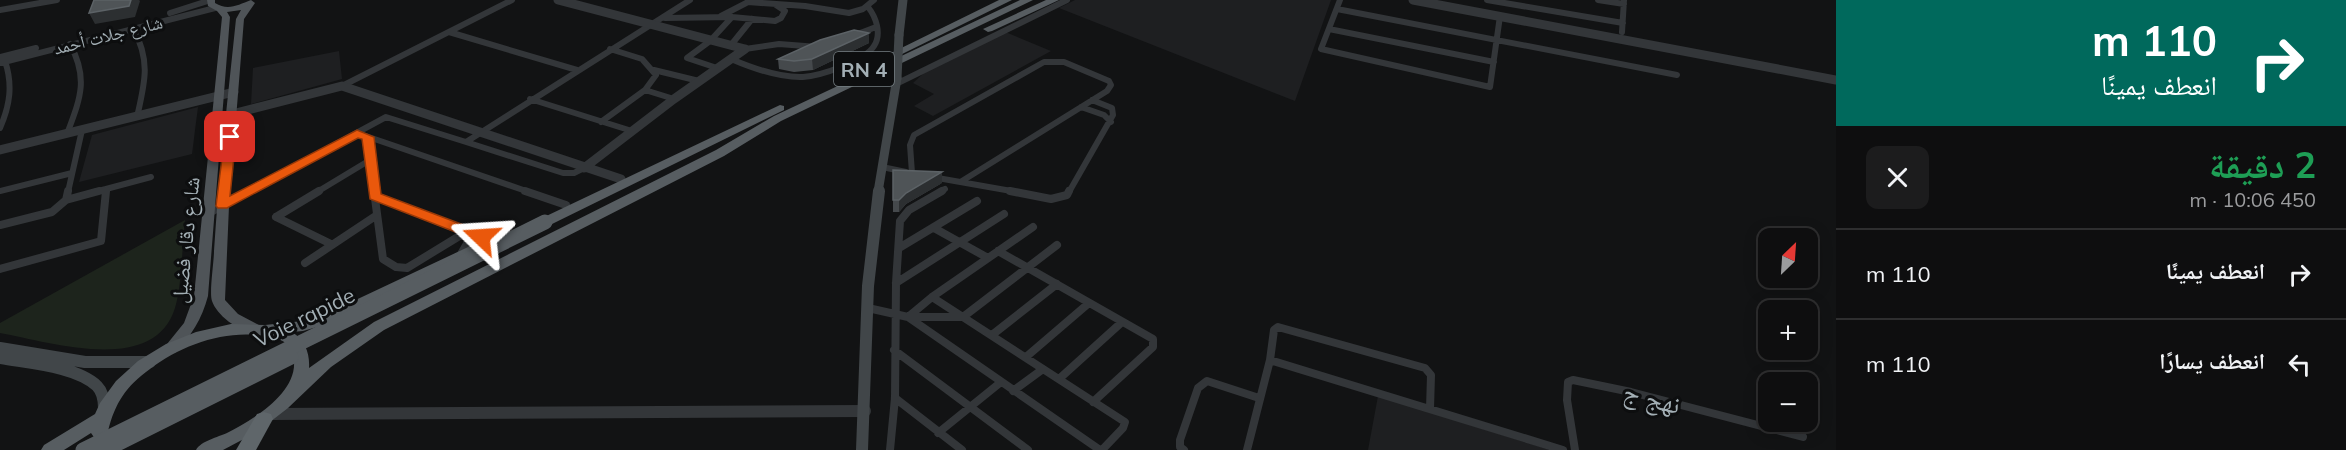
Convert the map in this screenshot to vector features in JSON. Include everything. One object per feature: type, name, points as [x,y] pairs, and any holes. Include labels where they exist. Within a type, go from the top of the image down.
[{"type":"highway","name":"RN 4","points":[[548,225],[721,136],[1007,0]]},
{"type":"highway","name":"RN 4","points":[[548,225],[943,42],[1028,0]]},
{"type":"highway","points":[[943,42],[960,41],[1054,0]]},
{"type":"highway","name":"RN 4","points":[[290,394],[346,346],[379,326],[720,153],[778,118]]},
{"type":"highway","name":"RN 4","points":[[261,329],[303,326],[333,317],[683,150],[721,136]]},
{"type":"highway","name":"Voie rapide","points":[[83,450],[548,225]]},
{"type":"highway","name":"Voie rapide","points":[[105,450],[548,225]]},
{"type":"highway","points":[[114,450],[104,442],[99,432],[103,413],[116,390],[150,362],[169,350],[210,334],[261,329],[285,335],[297,345],[302,356],[300,376],[290,394],[267,417],[243,433],[205,450]]},
{"type":"highway","points":[[50,450],[103,413]]},
{"type":"highway","points":[[246,450],[267,417]]},
{"type":"main road","points":[[862,450],[866,411],[868,308],[873,227],[896,81],[903,0]]},
{"type":"main road","points":[[217,7],[231,9],[252,4]]},
{"type":"main road","name":"شارع دقار فضيل","points":[[252,4],[234,94],[223,206],[218,300],[225,312],[236,321],[261,329]]},
{"type":"main road","name":"شارع دقار فضيل","points":[[169,350],[188,330],[197,315],[209,213],[218,98],[217,7]]},
{"type":"main road","points":[[2,353],[85,362],[150,362]]},
{"type":"main road","points":[[2,353],[84,378],[97,386],[103,395],[103,413]]},
{"type":"street","points":[[0,10],[57,0]]},
{"type":"street","points":[[232,114],[342,86],[512,0]]},
{"type":"street","points":[[558,0],[745,49],[779,44],[825,46]]},
{"type":"street","points":[[466,142],[530,99],[690,0]]},
{"type":"street","points":[[776,6],[815,7],[851,12],[868,7],[874,0]]},
{"type":"street","points":[[896,81],[1067,0]]},
{"type":"street","points":[[1340,0],[1321,50],[1491,87],[1500,16]]},
{"type":"street","points":[[1413,0],[1836,80]]},
{"type":"street","points":[[1487,0],[1514,2],[1623,23]]},
{"type":"street","points":[[1598,0],[1624,2],[1622,32]]},
{"type":"street","points":[[662,18],[732,16],[779,20],[785,11],[776,6],[748,1],[719,16]]},
{"type":"street","name":"شارع جلات أحمد","points":[[2,60],[217,7]]},
{"type":"street","name":"شارع جلات أحمد","points":[[2,60],[175,12],[217,7]]},
{"type":"street","points":[[731,59],[806,77],[868,52],[875,45],[876,18],[868,7]]},
{"type":"street","points":[[1337,9],[1677,75]]},
{"type":"street","points":[[717,68],[687,58],[710,41],[732,16]]},
{"type":"street","points":[[681,32],[694,18]]},
{"type":"street","points":[[731,45],[752,19]]},
{"type":"street","points":[[849,38],[876,27]]},
{"type":"street","points":[[133,28],[142,42],[147,74],[137,117]]},
{"type":"street","points":[[1329,29],[1494,62]]},
{"type":"street","points":[[449,32],[577,70]]},
{"type":"street","points":[[67,134],[82,92],[80,60],[70,44]]},
{"type":"street","points":[[601,123],[645,90],[656,75],[645,61],[632,53],[610,49]]},
{"type":"street","points":[[386,117],[563,173],[574,173],[584,168],[674,99],[745,49]]},
{"type":"street","points":[[0,128],[12,93],[12,79],[2,60]]},
{"type":"street","points":[[882,167],[915,174],[910,140],[914,135],[1044,62],[1064,62],[1109,81],[1111,85],[1107,91],[962,181]]},
{"type":"street","points":[[654,70],[699,81]]},
{"type":"street","points":[[342,86],[621,179]]},
{"type":"street","points":[[645,90],[674,99]]},
{"type":"street","points":[[0,150],[67,134],[81,133],[234,94]]},
{"type":"street","points":[[0,155],[137,117],[218,98]]},
{"type":"street","points":[[530,99],[632,131]]},
{"type":"street","points":[[928,176],[1041,198],[1061,198],[1067,195],[1073,187],[1111,122],[1112,108],[1092,100]]},
{"type":"street","points":[[1081,107],[1104,115],[1111,122]]},
{"type":"street","points":[[209,213],[403,108]]},
{"type":"street","points":[[66,200],[81,133]]},
{"type":"street","points":[[357,133],[566,205]]},
{"type":"street","points":[[368,137],[383,259],[402,268],[412,266],[469,233]]},
{"type":"street","points":[[331,244],[276,217],[370,160]]},
{"type":"street","points":[[2,188],[72,173]]},
{"type":"street","points":[[0,225],[52,212],[66,200],[151,177]]},
{"type":"street","points":[[0,269],[101,241],[106,189]]},
{"type":"street","points":[[891,449],[895,398],[894,350],[900,221],[903,216],[945,189]]},
{"type":"street","points":[[375,196],[469,233],[500,237]]},
{"type":"street","points":[[899,248],[977,201]]},
{"type":"street","points":[[896,284],[1004,214]]},
{"type":"street","points":[[305,262],[377,215]]},
{"type":"street","points":[[908,317],[932,297],[1033,227]]},
{"type":"street","points":[[934,228],[988,258]]},
{"type":"street","points":[[460,255],[469,233]]},
{"type":"street","points":[[868,308],[908,317],[963,316],[1057,245]]},
{"type":"street","points":[[998,251],[1153,339],[1154,345],[1093,402]]},
{"type":"street","points":[[992,335],[1057,284]]},
{"type":"street","points":[[908,317],[1101,450],[1125,423],[932,297]]},
{"type":"street","points":[[1026,357],[1089,303]]},
{"type":"street","points":[[1059,379],[1122,322]]},
{"type":"street","points":[[1247,450],[1270,360],[1274,330],[1278,327],[1429,371],[1431,375],[1430,409]]},
{"type":"street","points":[[894,350],[1028,450]]},
{"type":"street","points":[[1270,360],[1563,450]]},
{"type":"street","points":[[1013,391],[1042,369]]},
{"type":"street","name":"نهج ج","points":[[1575,450],[1566,394],[1568,382],[1574,380],[1803,437]]},
{"type":"street","points":[[1184,450],[1180,447],[1180,440],[1198,387],[1202,383],[1207,381],[1259,398]]},
{"type":"street","points":[[938,433],[1001,382]]},
{"type":"street","points":[[895,398],[962,450]]},
{"type":"street","points":[[267,417],[866,411]]},
{"type":"shaded area","points":[[1075,0],[1331,0],[1295,101],[1059,8]]},
{"type":"shaded area","points":[[1003,31],[1051,51],[933,116],[914,106],[934,94],[913,83],[926,71]]},
{"type":"shaded area","points":[[339,51],[342,79],[251,104],[253,68]]},
{"type":"shaded area","points":[[198,107],[192,154],[79,182],[92,135]]},
{"type":"shaded area","points":[[185,220],[175,308],[164,329],[146,342],[124,348],[98,349],[72,347],[0,333],[0,323]]},
{"type":"shaded area","points":[[1378,396],[1550,450],[1368,450]]},
{"type":"building","points":[[94,0],[131,0],[129,6],[89,13]]},
{"type":"building","points":[[854,30],[869,33],[812,59],[794,61],[778,59],[820,40]]},
{"type":"building","points":[[893,170],[942,172],[906,193],[899,200],[893,200]]},
{"type":"route","points":[[230,137],[223,206],[357,133],[368,137],[375,196],[481,237]]}]
